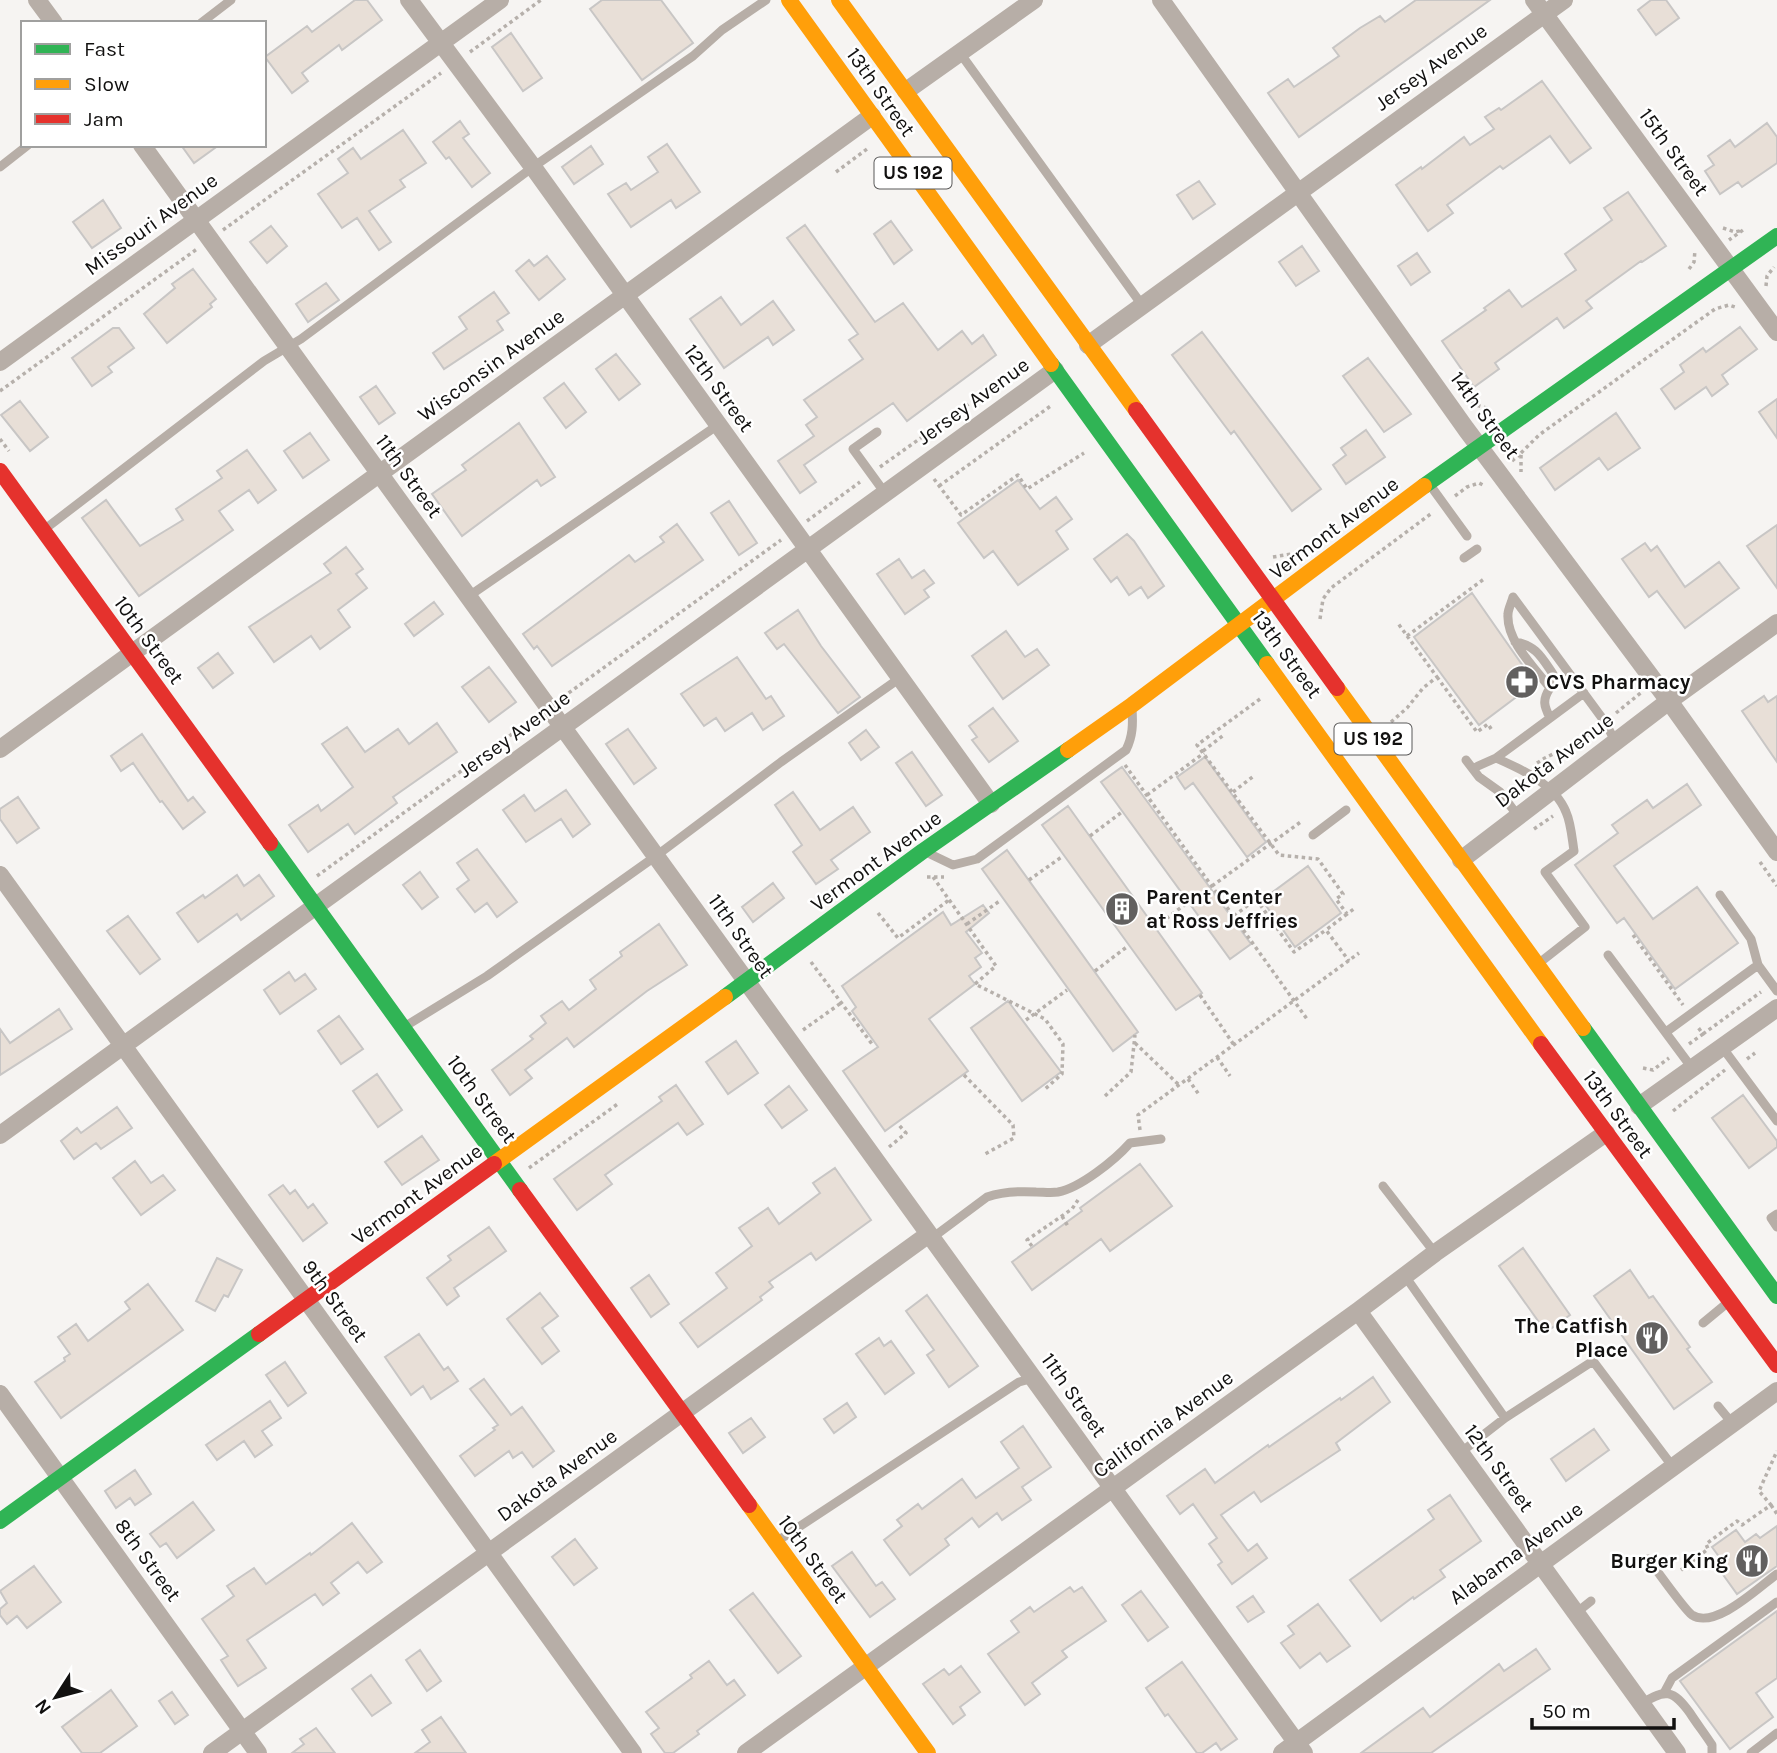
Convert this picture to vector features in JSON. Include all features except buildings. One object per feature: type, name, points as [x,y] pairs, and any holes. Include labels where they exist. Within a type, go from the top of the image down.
[{"type":"main road","name":"13th Street","points":[[789,0],[1513,1006],[1777,1366]]},
{"type":"main road","name":"13th Street","points":[[839,0],[1639,1107],[1774,1287]]},
{"type":"main road","points":[[833,61],[867,83]]},
{"type":"main road","points":[[886,90],[906,91]]},
{"type":"main road","points":[[872,116],[897,117],[911,121],[941,141]]},
{"type":"main road","name":"Vermont Avenue","points":[[0,1521],[923,851],[1132,705],[1478,446],[1777,236]]},
{"type":"main road","name":"10th Street","points":[[0,471],[928,1753]]},
{"type":"main road","points":[[1380,819],[1414,842]]},
{"type":"main road","points":[[1437,854],[1461,860]]},
{"type":"main road","points":[[1426,883],[1449,881],[1498,909]]},
{"type":"main road","points":[[1513,1006],[1543,1018]]},
{"type":"main road","points":[[1618,1104],[1639,1107]]},
{"type":"main road","points":[[1606,1133],[1633,1139]]},
{"type":"main road","points":[[1695,1214],[1722,1221]]},
{"type":"main road","points":[[1748,1325],[1777,1343]]},
{"type":"street","points":[[37,0],[53,21]]},
{"type":"street","name":"12th Street","points":[[409,0],[533,167],[991,804]]},
{"type":"street","name":"Missouri Avenue","points":[[0,362],[500,0]]},
{"type":"street","points":[[906,91],[1034,0]]},
{"type":"street","name":"14th Street","points":[[1161,0],[1478,446],[1669,701],[1777,852]]},
{"type":"street","name":"Jersey Avenue","points":[[1088,345],[1539,7],[1564,0]]},
{"type":"street","name":"15th Street","points":[[1539,7],[1777,332]]},
{"type":"street","name":"Wisconsin Avenue","points":[[0,749],[872,116]]},
{"type":"street","name":"11th Street","points":[[143,147],[1034,1378],[1294,1750]]},
{"type":"street","name":"Jersey Avenue","points":[[0,1135],[1055,370]]},
{"type":"street","name":"Dakota Avenue","points":[[1461,860],[1615,741],[1777,622]]},
{"type":"street","name":"9th Street","points":[[0,875],[633,1753]]},
{"type":"street","points":[[1639,1107],[1777,1008]]},
{"type":"street","name":"California Avenue","points":[[746,1753],[867,1668],[1435,1253],[1606,1133]]},
{"type":"street","name":"Dakota Avenue","points":[[212,1753],[930,1236]]},
{"type":"street","name":"12th Street","points":[[1358,1311],[1677,1753]]},
{"type":"street","name":"Alabama Avenue","points":[[1294,1750],[1539,1564],[1777,1391]]},
{"type":"street","name":"8th Street","points":[[0,1394],[258,1753]]},
{"type":"lane","points":[[204,21],[231,0]]},
{"type":"lane","points":[[43,530],[287,345],[301,339],[533,167],[693,56],[722,30],[766,0]]},
{"type":"lane","points":[[960,53],[1142,305]]},
{"type":"lane","points":[[0,167],[25,147]]},
{"type":"lane","points":[[469,596],[718,425]]},
{"type":"lane","points":[[877,432],[853,449],[886,493]]},
{"type":"lane","points":[[1429,484],[1467,536]]},
{"type":"lane","points":[[1464,558],[1477,549]]},
{"type":"lane","points":[[1550,718],[1544,697],[1553,674],[1537,650],[1525,643],[1515,642],[1508,613],[1513,597],[1605,722],[1615,741]]},
{"type":"lane","points":[[404,1027],[487,976],[900,678]]},
{"type":"lane","points":[[1478,766],[1496,758],[1584,693]]},
{"type":"lane","points":[[923,851],[953,864],[977,859],[1126,750],[1131,741],[1133,727],[1132,705]]},
{"type":"lane","points":[[1496,758],[1530,775],[1552,790],[1566,811],[1574,850],[1545,872],[1585,927],[1538,964]]},
{"type":"lane","points":[[1466,760],[1479,777],[1500,792],[1518,816]]},
{"type":"lane","points":[[1313,835],[1346,810]]},
{"type":"lane","points":[[1720,895],[1751,939],[1758,965],[1774,987]]},
{"type":"lane","points":[[1608,955],[1692,1068]]},
{"type":"lane","points":[[1666,1032],[1758,965]]},
{"type":"lane","points":[[1722,1047],[1777,1121]]},
{"type":"lane","points":[[930,1236],[987,1197],[1031,1191],[1056,1193],[1073,1187],[1119,1155],[1129,1143],[1161,1139]]},
{"type":"lane","points":[[1383,1186],[1435,1253]]},
{"type":"lane","points":[[1777,1214],[1771,1218],[1777,1227]]},
{"type":"lane","points":[[1405,1276],[1505,1419]]},
{"type":"lane","points":[[1703,1323],[1730,1300]]},
{"type":"lane","points":[[1460,1453],[1505,1419],[1593,1361],[1673,1466]]},
{"type":"lane","points":[[775,1543],[1019,1382],[1034,1378]]},
{"type":"lane","points":[[1718,1406],[1732,1423]]},
{"type":"lane","points":[[1648,1559],[1692,1615],[1706,1619],[1722,1615],[1777,1574]]},
{"type":"lane","points":[[1575,1613],[1591,1601]]},
{"type":"lane","points":[[1664,1693],[1672,1678],[1777,1602]]},
{"type":"lane","points":[[1641,1704],[1656,1694],[1678,1696],[1712,1745],[1712,1753]]},
{"type":"lane","points":[[1751,1753],[1777,1733]]},
{"type":"path","points":[[0,391],[541,0]]},
{"type":"path","points":[[836,172],[868,148]]},
{"type":"path","points":[[1766,286],[1767,276],[1777,265]]},
{"type":"path","points":[[1521,453],[1539,435],[1716,309],[1729,304],[1738,308]]},
{"type":"path","points":[[309,881],[1024,365],[1037,384]]},
{"type":"path","points":[[939,486],[1054,404],[1060,413]]},
{"type":"path","points":[[932,477],[961,515],[1018,475],[1027,489],[1087,451]]},
{"type":"path","points":[[1268,556],[1284,557],[1306,549]]},
{"type":"path","points":[[1407,636],[1484,579]]},
{"type":"path","points":[[1397,622],[1477,732],[1488,724],[1493,732]]},
{"type":"path","points":[[1388,726],[1423,688],[1437,677]]},
{"type":"path","points":[[1264,697],[1197,745],[1279,855],[1318,859],[1343,894],[1336,899],[1347,914]]},
{"type":"path","points":[[1147,795],[1225,734]]},
{"type":"path","points":[[1124,763],[1307,1019]]},
{"type":"path","points":[[1233,792],[1255,775]]},
{"type":"path","points":[[1090,836],[1122,812]]},
{"type":"path","points":[[1212,886],[1302,821]]},
{"type":"path","points":[[1029,880],[1063,856]]},
{"type":"path","points":[[918,883],[928,876],[954,876]]},
{"type":"path","points":[[933,877],[996,966],[975,984],[1045,1019],[1063,1044],[1062,1074],[1044,1090]]},
{"type":"path","points":[[1234,916],[1256,899],[1294,953],[1355,908]]},
{"type":"path","points":[[878,913],[898,938],[949,900]]},
{"type":"path","points":[[967,924],[1001,900]]},
{"type":"path","points":[[1154,927],[1187,903]]},
{"type":"path","points":[[1326,930],[1349,961]]},
{"type":"path","points":[[1095,971],[1128,946]]},
{"type":"path","points":[[1141,1141],[1138,1115],[1359,953]]},
{"type":"path","points":[[802,969],[811,962],[872,1045]]},
{"type":"path","points":[[1703,1034],[1774,987]]},
{"type":"path","points":[[1026,1020],[1067,990]]},
{"type":"path","points":[[1200,995],[1234,1045]]},
{"type":"path","points":[[802,1031],[841,1003]]},
{"type":"path","points":[[1105,1096],[1131,1072],[1135,1035]]},
{"type":"path","points":[[1134,1042],[1179,1085]]},
{"type":"path","points":[[1668,1114],[1723,1071],[1755,1054]]},
{"type":"path","points":[[1217,1057],[1230,1076]]},
{"type":"path","points":[[964,1075],[1013,1125],[1014,1138],[985,1154]]},
{"type":"path","points":[[1188,1079],[1200,1096]]},
{"type":"path","points":[[527,1169],[627,1097]]},
{"type":"path","points":[[887,1149],[906,1133],[898,1124]]},
{"type":"path","points":[[1032,1246],[1027,1240],[1062,1216],[1087,1194]]},
{"type":"path","points":[[1062,1216],[1069,1228]]},
{"type":"path","points":[[1777,1451],[1759,1491],[1777,1514]]},
{"type":"path","points":[[1681,1570],[1708,1549],[1706,1544],[1737,1521],[1742,1525],[1771,1505]]},
{"type":"traffic: fast","points":[[1424,486],[1777,236]]},
{"type":"traffic: fast","points":[[1051,364],[1267,664]]},
{"type":"traffic: fast","points":[[725,997],[923,851],[1068,750]]},
{"type":"traffic: fast","points":[[270,843],[520,1190]]},
{"type":"traffic: fast","points":[[1583,1028],[1777,1296]]},
{"type":"traffic: fast","points":[[0,1521],[259,1334]]},
{"type":"traffic: slow","points":[[789,0],[1051,364]]},
{"type":"traffic: slow","points":[[839,0],[1136,410]]},
{"type":"traffic: slow","points":[[1068,750],[1424,486]]},
{"type":"traffic: slow","points":[[1267,664],[1541,1044]]},
{"type":"traffic: slow","points":[[1337,688],[1583,1028]]},
{"type":"traffic: slow","points":[[494,1164],[725,997]]},
{"type":"traffic: slow","points":[[749,1505],[928,1753]]},
{"type":"traffic: jam","points":[[1136,410],[1337,688]]},
{"type":"traffic: jam","points":[[0,471],[270,843]]},
{"type":"traffic: jam","points":[[1541,1044],[1777,1365]]},
{"type":"traffic: jam","points":[[259,1334],[494,1164]]},
{"type":"traffic: jam","points":[[520,1190],[749,1505]]},
{"type":"place","name":"CVS Pharmacy","points":[[1522,682]]},
{"type":"place","name":"Parent Center at Ross Jeffries","points":[[1122,909]]},
{"type":"place","name":"The Catfish Place","points":[[1652,1338]]},
{"type":"place","name":"Burger King","points":[[1752,1561]]}]
